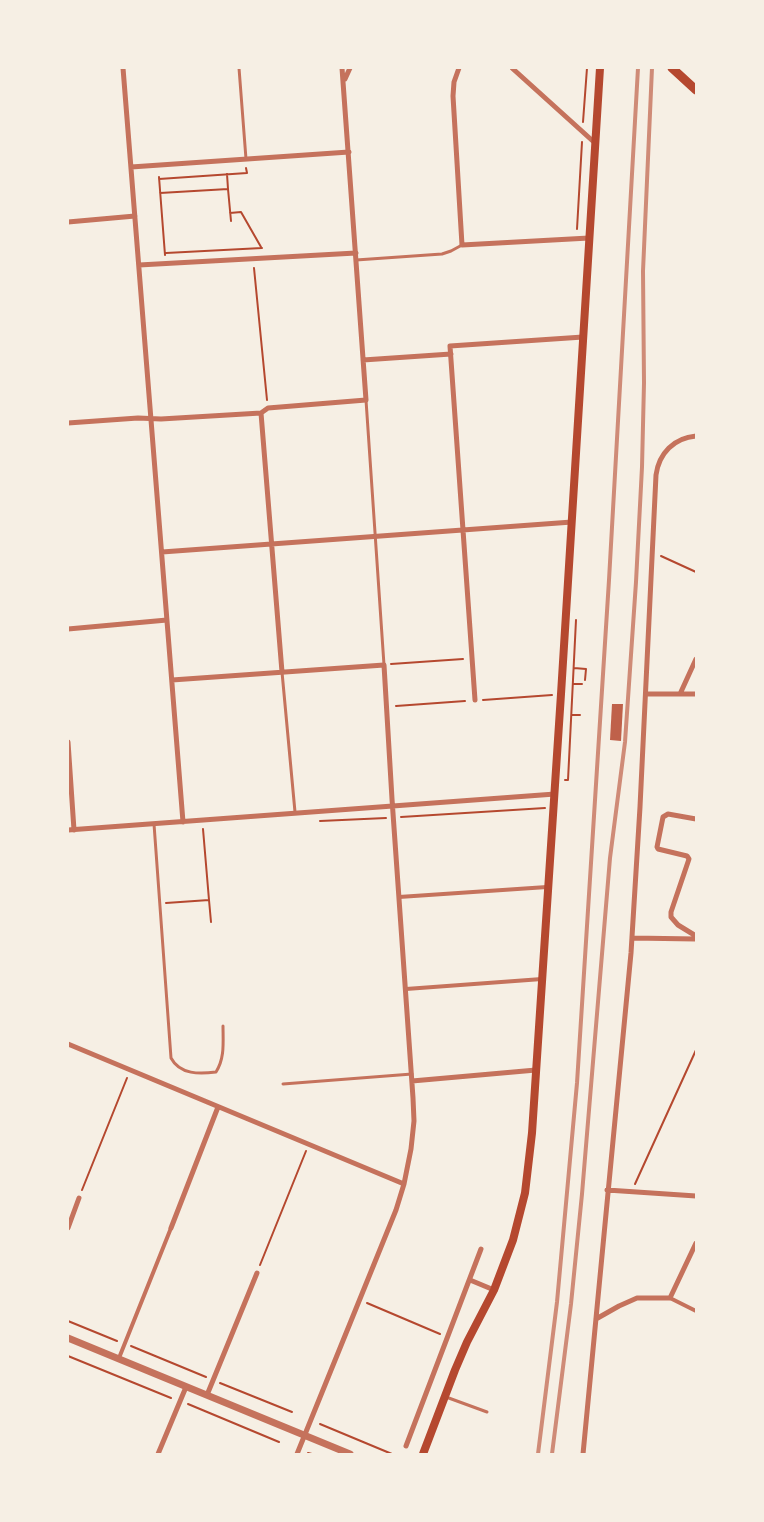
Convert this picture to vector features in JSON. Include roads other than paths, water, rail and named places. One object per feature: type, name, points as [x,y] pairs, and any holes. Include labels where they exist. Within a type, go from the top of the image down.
[{"type":"main road","points":[[423,1455],[444,1396],[467,1342],[494,1290],[513,1240],[525,1193],[532,1134],[556,781],[600,68]]},
{"type":"main road","points":[[672,68],[696,90]]},
{"type":"street","points":[[123,68],[183,822]]},
{"type":"street","points":[[68,423],[138,417],[161,419],[261,413],[268,408],[366,400],[342,68]]},
{"type":"street","points":[[344,81],[350,68]]},
{"type":"street","points":[[459,68],[454,82],[453,96],[462,245],[589,238]]},
{"type":"street","points":[[512,68],[595,143]]},
{"type":"street","points":[[131,167],[349,152]]},
{"type":"street","points":[[68,222],[135,216]]},
{"type":"street","points":[[139,265],[356,253]]},
{"type":"street","points":[[475,700],[450,346],[583,338]]},
{"type":"street","points":[[363,360],[451,354]]},
{"type":"street","points":[[261,413],[282,672]]},
{"type":"street","points":[[583,1455],[632,938],[656,475],[659,460],[667,450],[682,438],[696,436]]},
{"type":"street","points":[[162,552],[572,522]]},
{"type":"street","points":[[68,628],[167,621]]},
{"type":"street","points":[[680,694],[696,658]]},
{"type":"street","points":[[172,680],[384,665],[412,1078],[413,1132],[408,1167],[396,1210],[297,1455]]},
{"type":"street","points":[[646,694],[696,694]]},
{"type":"street","points":[[68,742],[71,830],[555,794]]},
{"type":"street","points":[[696,819],[665,815],[657,847],[687,856],[689,859],[671,917],[696,938]]},
{"type":"street","points":[[398,897],[548,887]]},
{"type":"street","points":[[632,938],[696,938]]},
{"type":"street","points":[[406,989],[542,979]]},
{"type":"street","points":[[68,1044],[404,1184]]},
{"type":"street","points":[[412,1078],[536,1070]]},
{"type":"street","points":[[119,1359],[218,1107]]},
{"type":"street","points":[[607,1190],[696,1196]]},
{"type":"street","points":[[68,1228],[79,1198]]},
{"type":"street","points":[[670,1298],[696,1243]]},
{"type":"street","points":[[406,1446],[481,1249]]},
{"type":"street","points":[[207,1395],[257,1273]]},
{"type":"street","points":[[470,1280],[494,1290]]},
{"type":"street","points":[[596,1318],[637,1298],[670,1298],[696,1311]]},
{"type":"street","points":[[68,1341],[119,1359],[350,1455]]},
{"type":"street","points":[[158,1455],[186,1387]]},
{"type":"lane","points":[[238,68],[246,159]]},
{"type":"lane","points":[[356,260],[442,254],[462,245]]},
{"type":"lane","points":[[366,400],[384,665]]},
{"type":"lane","points":[[282,672],[295,814]]},
{"type":"lane","points":[[154,824],[171,1058],[174,1064],[193,1073],[216,1072],[223,1056],[223,1026]]},
{"type":"lane","points":[[283,1084],[412,1078]]},
{"type":"lane","points":[[444,1396],[487,1412]]},
{"type":"railway","points":[[538,1454],[557,1302],[577,1083],[638,68]]},
{"type":"railway","points":[[552,1454],[571,1304],[610,858],[625,742],[642,467],[643,271],[652,68]]}]
